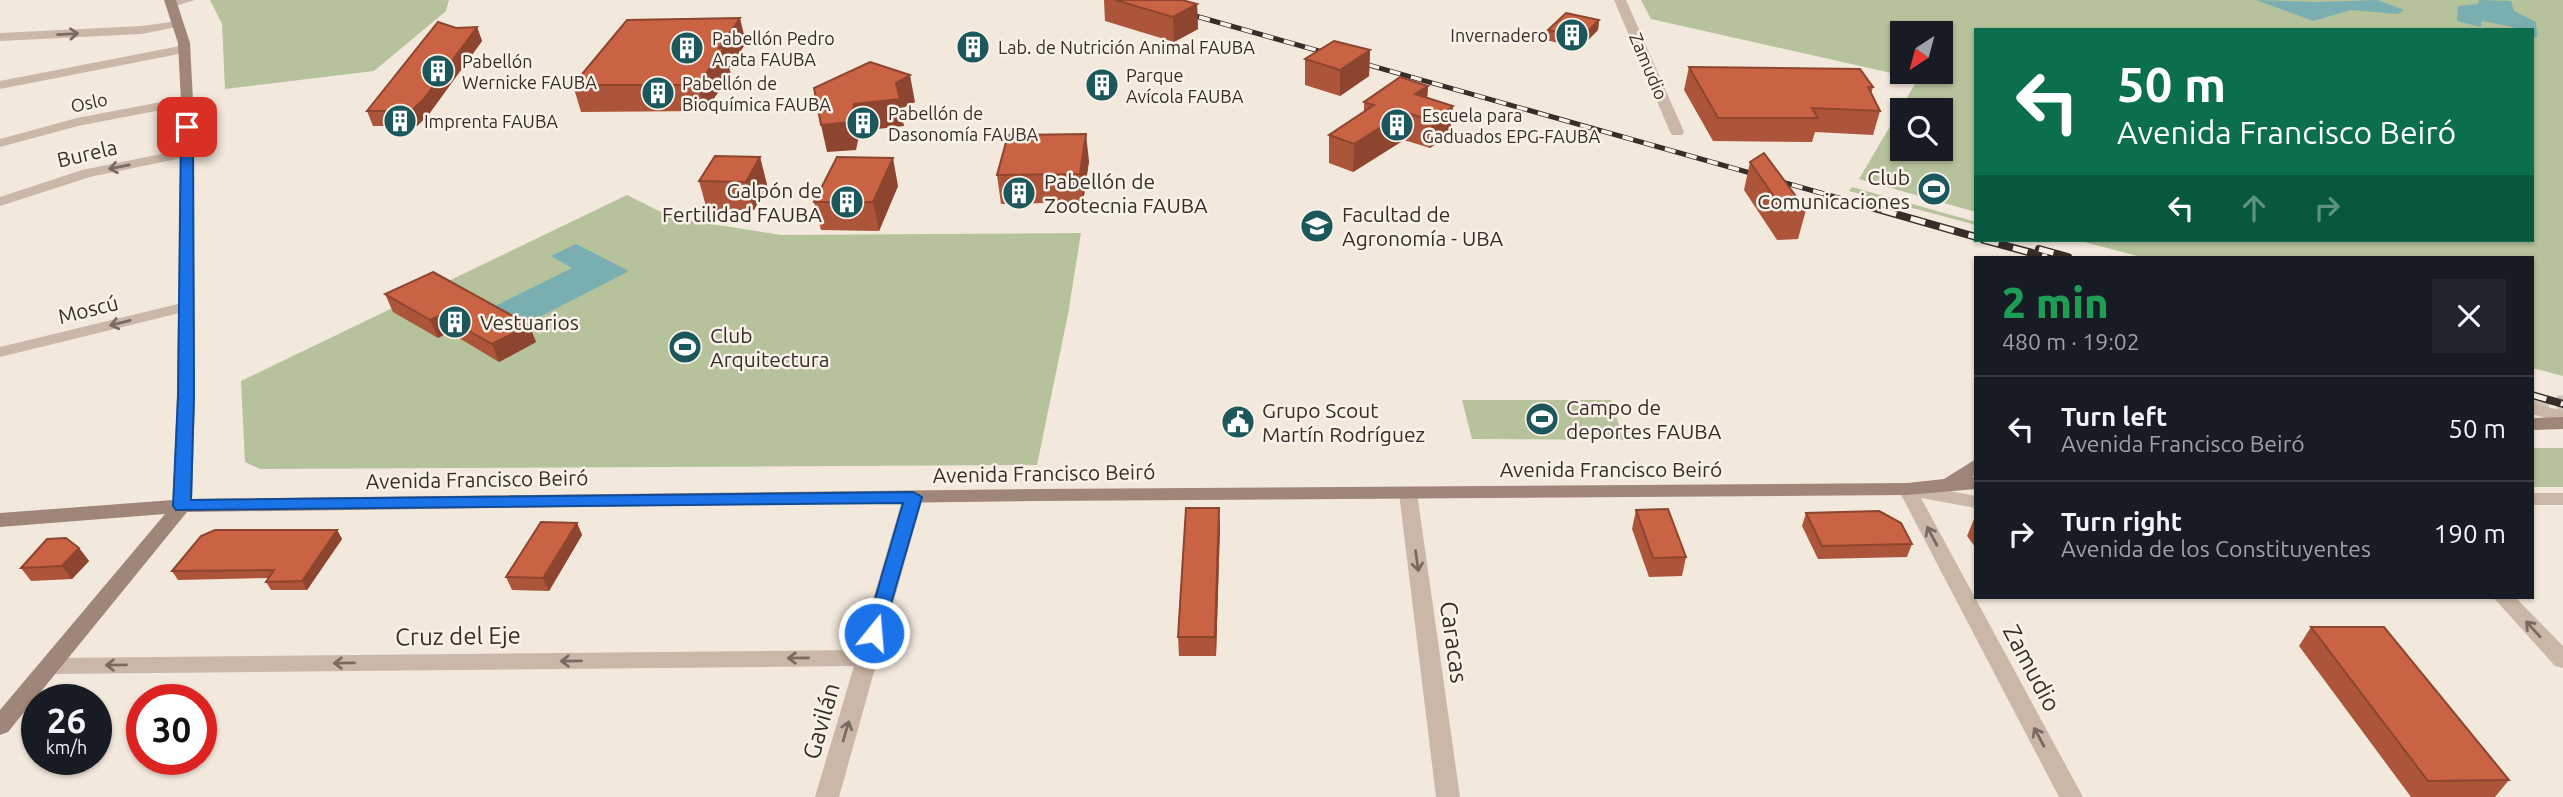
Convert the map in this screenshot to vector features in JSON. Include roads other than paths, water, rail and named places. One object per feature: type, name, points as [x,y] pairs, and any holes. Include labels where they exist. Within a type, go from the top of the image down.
[{"type":"main road","points":[[0,726],[182,506],[187,307],[187,101],[185,49],[171,2]]},
{"type":"main road","points":[[2534,424],[2563,424]]},
{"type":"main road","points":[[1948,486],[1974,467]]},
{"type":"main road","name":"Avenida Francisco Beiró","points":[[0,520],[182,506],[1907,489],[1974,482]]},
{"type":"street","points":[[171,2],[190,0]]},
{"type":"street","name":"Zamudio","points":[[1620,0],[1677,132]]},
{"type":"street","points":[[0,37],[142,30],[178,24]]},
{"type":"street","points":[[0,85],[185,49]]},
{"type":"street","name":"Oslo","points":[[0,143],[77,122],[187,101]]},
{"type":"street","name":"Burela","points":[[0,202],[87,173],[186,153]]},
{"type":"street","name":"Moscú","points":[[0,352],[187,307]]},
{"type":"street","points":[[2534,409],[2563,417]]},
{"type":"street","name":"Zamudio","points":[[1907,489],[2071,797]]},
{"type":"street","name":"Avenida Francisco Beiró","points":[[1907,489],[1974,502]]},
{"type":"street","name":"Caracas","points":[[1408,493],[1448,797]]},
{"type":"street","name":"Gavilán","points":[[827,797],[913,497]]},
{"type":"street","points":[[2534,499],[2563,499]]},
{"type":"street","points":[[2505,599],[2563,660]]},
{"type":"street","name":"Cruz del Eje","points":[[51,666],[867,658]]},
{"type":"water","points":[[2256,0],[2378,0],[2404,10],[2398,14],[2351,10],[2313,21]]},
{"type":"water","points":[[2479,0],[2511,1],[2514,11],[2536,22],[2537,37],[2534,37],[2534,28],[2513,28],[2482,21],[2481,27],[2457,21],[2458,6],[2478,4]]},
{"type":"water","points":[[576,244],[629,271],[526,324],[495,306],[572,268],[551,256]]},
{"type":"tunnel","points":[[2534,404],[2563,404]]},
{"type":"railway","points":[[1178,11],[1860,204]]},
{"type":"railway","points":[[1853,202],[1974,236]]},
{"type":"railway","points":[[1991,242],[2043,256]]},
{"type":"railway","points":[[2039,249],[2064,256]]},
{"type":"railway","points":[[2534,396],[2563,404]]},
{"type":"place","name":"Invernadero","points":[[1572,35]]},
{"type":"place","name":"Lab. de Nutrición Animal FAUBA","points":[[973,47]]},
{"type":"place","name":"Pabellón Pedro Arata FAUBA","points":[[687,48]]},
{"type":"place","name":"Pabellón Wernicke FAUBA","points":[[438,71]]},
{"type":"place","name":"Parque Avícola FAUBA","points":[[1102,85]]},
{"type":"place","name":"Pabellón de Bioquímica FAUBA","points":[[658,93]]},
{"type":"place","name":"Imprenta FAUBA","points":[[400,121]]},
{"type":"place","name":"Pabellón de Dasonomía FAUBA","points":[[863,123]]},
{"type":"place","name":"Escuela para Gaduados EPG-FAUBA","points":[[1397,125]]},
{"type":"place","name":"Club Comunicaciones","points":[[1934,189]]},
{"type":"place","name":"Pabellón de Zootecnia FAUBA","points":[[1019,193]]},
{"type":"place","name":"Galpón de Fertilidad FAUBA","points":[[847,202]]},
{"type":"place","name":"Facultad de Agronomía - UBA","points":[[1317,226]]},
{"type":"place","name":"Vestuarios","points":[[455,322]]},
{"type":"place","name":"Club Arquitectura","points":[[685,347]]},
{"type":"place","name":"Campo de deportes FAUBA","points":[[1542,419]]},
{"type":"place","name":"Grupo Scout Martín Rodríguez","points":[[1238,422]]}]
